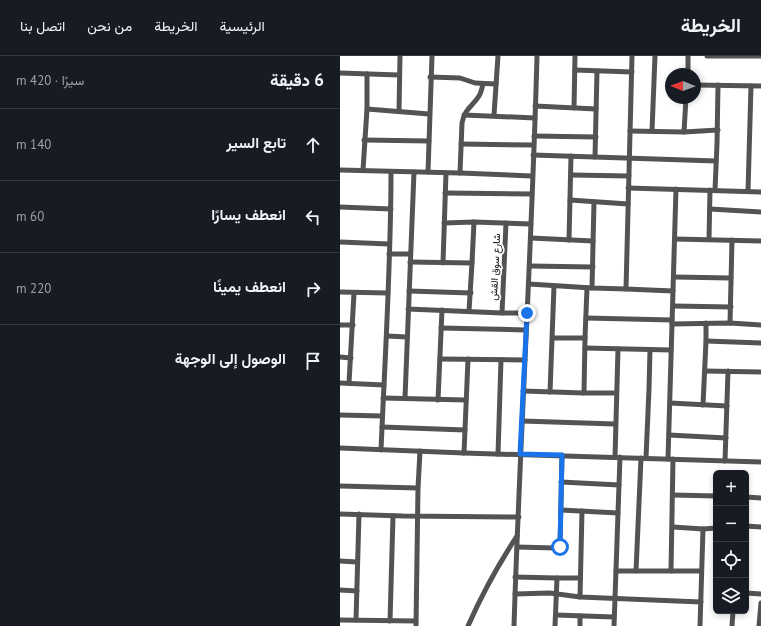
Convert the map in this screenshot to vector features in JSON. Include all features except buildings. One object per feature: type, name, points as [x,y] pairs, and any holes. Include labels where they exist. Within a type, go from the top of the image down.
[{"type":"street","points":[[398,111],[400,56]]},
{"type":"street","points":[[428,172],[430,77],[432,56]]},
{"type":"street","points":[[494,115],[498,56]]},
{"type":"street","points":[[514,626],[524,360],[530,266],[537,56]]},
{"type":"street","points":[[574,108],[575,56]]},
{"type":"street","points":[[626,289],[632,56]]},
{"type":"street","points":[[652,131],[655,56]]},
{"type":"street","points":[[688,56],[688,68]]},
{"type":"street","points":[[707,56],[761,56]]},
{"type":"street","points":[[575,70],[632,72]]},
{"type":"street","points":[[595,156],[597,71]]},
{"type":"street","points":[[340,73],[399,75]]},
{"type":"street","points":[[363,170],[367,109],[367,74]]},
{"type":"street","points":[[430,77],[460,78],[475,83],[496,84]]},
{"type":"street","points":[[460,173],[462,123],[464,115],[480,94],[483,84]]},
{"type":"street","points":[[701,85],[761,86]]},
{"type":"street","points":[[709,239],[710,209],[718,130],[718,85]]},
{"type":"street","points":[[748,191],[751,86]]},
{"type":"street","points":[[684,132],[686,104]]},
{"type":"street","points":[[535,106],[596,109]]},
{"type":"street","points":[[367,109],[429,114]]},
{"type":"street","points":[[464,115],[494,115],[535,118]]},
{"type":"street","points":[[630,130],[684,132],[718,130]]},
{"type":"street","points":[[534,136],[596,136]]},
{"type":"street","points":[[364,140],[429,141]]},
{"type":"street","points":[[461,144],[533,145]]},
{"type":"street","points":[[533,155],[716,161]]},
{"type":"street","points":[[569,240],[571,156]]},
{"type":"street","points":[[340,170],[446,172],[532,176]]},
{"type":"street","points":[[381,450],[387,336],[391,172]]},
{"type":"street","points":[[405,398],[414,172]]},
{"type":"street","points":[[443,262],[446,172]]},
{"type":"street","points":[[571,175],[629,176]]},
{"type":"street","points":[[628,188],[761,192]]},
{"type":"street","points":[[671,571],[673,496],[669,435],[676,190]]},
{"type":"street","points":[[445,194],[532,194]]},
{"type":"street","points":[[570,200],[628,204]]},
{"type":"street","points":[[584,393],[586,318],[592,267],[594,202]]},
{"type":"street","points":[[340,207],[391,209]]},
{"type":"street","points":[[710,209],[761,212]]},
{"type":"street","points":[[444,223],[474,222],[531,224]]},
{"type":"street","points":[[470,312],[474,222]]},
{"type":"street","name":"شارع سوق القش","points":[[502,313],[506,223]]},
{"type":"street","points":[[531,238],[593,241]]},
{"type":"street","points":[[675,239],[761,241]]},
{"type":"street","points":[[730,323],[732,240]]},
{"type":"street","points":[[340,242],[389,244]]},
{"type":"street","points":[[389,254],[410,254]]},
{"type":"street","points":[[410,262],[472,263]]},
{"type":"street","points":[[530,266],[592,267]]},
{"type":"street","points":[[674,277],[731,278]]},
{"type":"street","points":[[529,284],[673,292]]},
{"type":"street","points":[[550,392],[554,286]]},
{"type":"street","points":[[409,291],[471,293]]},
{"type":"street","points":[[340,292],[388,293]]},
{"type":"street","points":[[349,383],[354,293]]},
{"type":"street","points":[[673,306],[731,307]]},
{"type":"street","points":[[408,309],[527,313]]},
{"type":"street","points":[[438,400],[442,310]]},
{"type":"street","points":[[586,318],[761,325]]},
{"type":"street","points":[[703,405],[706,323]]},
{"type":"street","points":[[340,325],[353,325]]},
{"type":"street","points":[[441,328],[526,330]]},
{"type":"street","points":[[387,336],[407,337]]},
{"type":"street","points":[[553,338],[585,338]]},
{"type":"street","points":[[706,342],[761,343]]},
{"type":"street","points":[[585,348],[618,350],[671,350]]},
{"type":"street","points":[[614,626],[619,485],[615,424],[618,350]]},
{"type":"street","points":[[636,571],[649,389],[650,350]]},
{"type":"street","points":[[340,357],[351,358]]},
{"type":"street","points":[[440,359],[524,360]]},
{"type":"street","points":[[464,453],[468,359]]},
{"type":"street","points":[[498,454],[501,360]]},
{"type":"street","points":[[705,371],[761,372]]},
{"type":"street","points":[[726,461],[726,406],[728,371]]},
{"type":"street","points":[[340,383],[384,385]]},
{"type":"street","points":[[524,391],[616,393]]},
{"type":"street","points":[[383,398],[466,400]]},
{"type":"street","points":[[670,403],[726,406]]},
{"type":"street","points":[[340,414],[382,416]]},
{"type":"street","points":[[522,421],[615,424]]},
{"type":"street","points":[[382,427],[465,430]]},
{"type":"street","points":[[669,435],[726,438]]},
{"type":"street","points":[[340,448],[420,452],[761,462]]},
{"type":"street","points":[[340,620],[353,622],[390,621],[416,624],[420,452]]},
{"type":"street","points":[[517,547],[560,547],[562,455]]},
{"type":"street","points":[[561,482],[619,485]]},
{"type":"street","points":[[340,486],[418,488]]},
{"type":"street","points":[[673,496],[713,496]]},
{"type":"street","points":[[749,497],[761,498]]},
{"type":"street","points":[[561,510],[618,513]]},
{"type":"street","points":[[580,596],[582,511]]},
{"type":"street","points":[[340,514],[392,516],[519,516]]},
{"type":"street","points":[[353,622],[357,591],[359,514]]},
{"type":"street","points":[[390,621],[392,516]]},
{"type":"street","points":[[749,526],[761,527]]},
{"type":"street","points":[[672,527],[713,528]]},
{"type":"street","points":[[700,626],[702,529]]},
{"type":"street","points":[[468,626],[494,571],[518,535]]},
{"type":"street","points":[[340,561],[357,562]]},
{"type":"street","points":[[616,571],[701,570]]},
{"type":"street","points":[[515,577],[580,578]]},
{"type":"street","points":[[555,626],[557,578]]},
{"type":"street","points":[[340,590],[357,591]]},
{"type":"street","points":[[749,593],[761,594]]},
{"type":"street","points":[[515,594],[556,594],[701,602]]},
{"type":"street","points":[[760,626],[761,603]]},
{"type":"street","points":[[732,626],[733,614]]},
{"type":"street","points":[[556,615],[614,617]]},
{"type":"street","points":[[580,616],[580,626]]},
{"type":"route","points":[[527,313],[520,454],[562,455],[560,547]]}]
